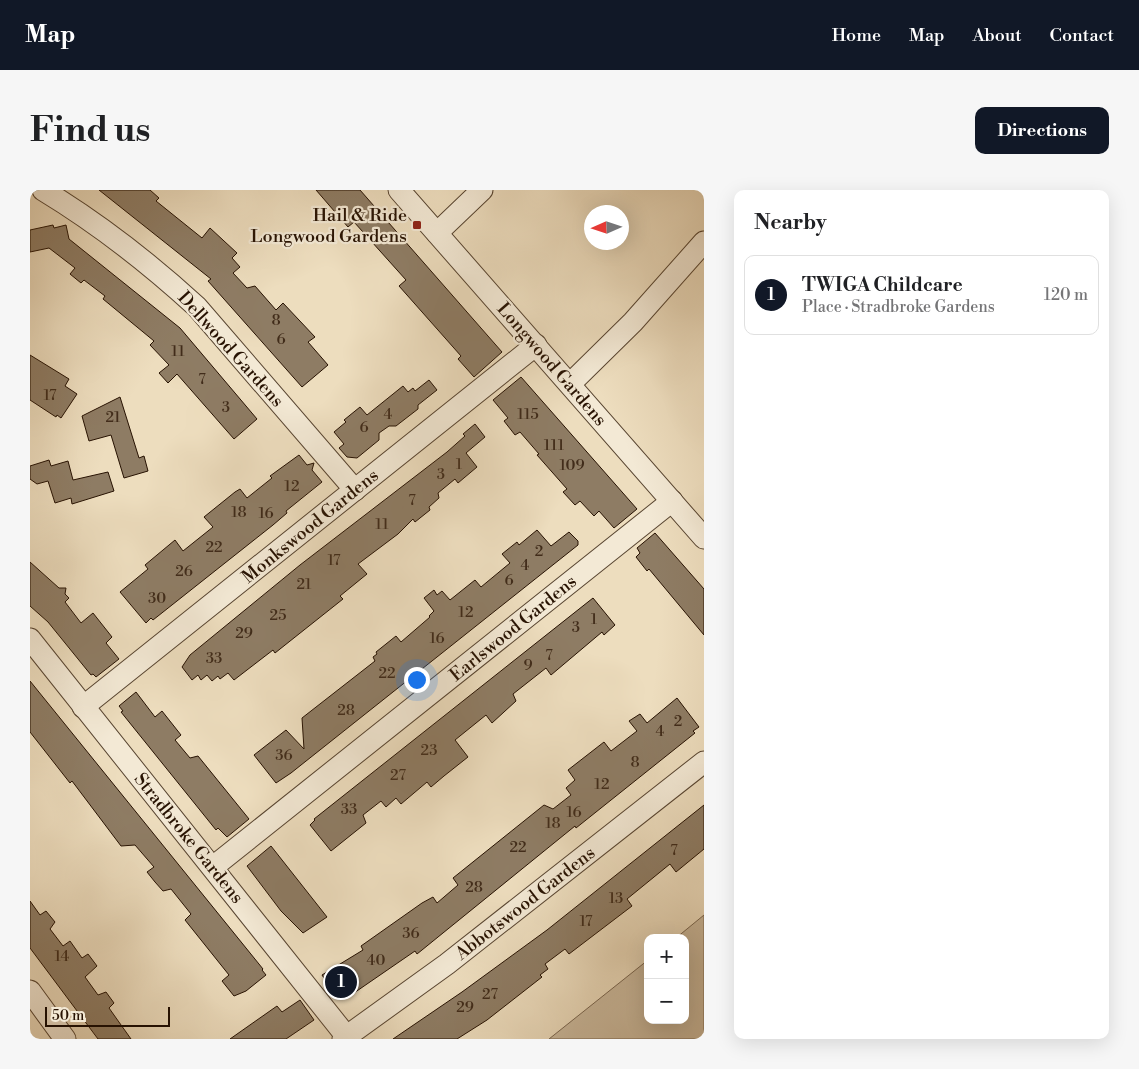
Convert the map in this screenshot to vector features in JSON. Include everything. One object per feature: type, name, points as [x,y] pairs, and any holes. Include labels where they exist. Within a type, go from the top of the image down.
[{"type":"street","name":"Dellwood Gardens","points":[[43,190],[89,218],[168,280],[197,307],[355,490]]},
{"type":"street","name":"Longwood Gardens","points":[[399,190],[704,538]]},
{"type":"street","points":[[437,234],[482,190]]},
{"type":"street","points":[[570,384],[634,322],[704,242]]},
{"type":"street","name":"Monkswood Gardens","points":[[83,707],[536,345]]},
{"type":"street","name":"Earlswood Gardens","points":[[213,868],[672,501]]},
{"type":"street","name":"Stradbroke Gardens","points":[[30,639],[213,868],[345,1038]]},
{"type":"street","name":"Abbotswood Gardens","points":[[345,1038],[546,888],[704,762]]},
{"type":"street","points":[[30,990],[66,1039]]},
{"type":"shaded area","points":[[704,915],[704,1039],[549,1039],[644,963],[644,1024],[689,1024],[689,934],[681,934]]},
{"type":"building","points":[[99,190],[150,190],[159,198],[156,201],[202,238],[210,228],[237,253],[232,258],[240,267],[233,273],[247,288],[255,286],[276,310],[283,303],[315,337],[308,342],[328,365],[302,387],[208,281],[211,279]]},
{"type":"building","points":[[316,190],[360,190],[502,352],[474,377],[458,359],[461,356],[399,286],[406,280],[354,222],[348,227]]},
{"type":"building","points":[[53,225],[54,228],[66,225],[69,239],[180,328],[257,419],[234,439],[177,374],[168,383],[159,373],[169,365],[150,345],[154,341],[103,299],[105,296],[84,280],[81,283],[70,274],[75,268],[49,248],[30,252],[30,230]]},
{"type":"building","points":[[30,355],[69,379],[65,386],[77,394],[61,418],[57,415],[56,417],[30,400]]},
{"type":"building","points":[[521,377],[637,509],[614,528],[599,511],[594,516],[580,501],[575,505],[563,492],[567,489],[537,455],[539,454],[520,432],[515,435],[504,421],[508,418],[493,400]]},
{"type":"building","points":[[429,380],[437,390],[418,405],[418,409],[396,426],[389,426],[379,433],[379,440],[357,458],[347,457],[339,448],[344,444],[334,432],[346,422],[344,420],[360,407],[367,415],[403,386],[408,392],[413,388],[415,391]]},
{"type":"building","points":[[120,397],[139,458],[144,456],[148,471],[124,478],[111,435],[89,441],[82,416]]},
{"type":"building","points":[[475,424],[485,437],[466,453],[477,467],[458,483],[455,479],[438,493],[439,498],[429,507],[430,510],[415,522],[413,519],[398,534],[358,564],[367,574],[340,596],[343,599],[275,653],[273,650],[234,680],[228,673],[220,679],[218,676],[212,681],[207,675],[201,680],[198,675],[192,680],[182,667],[190,655],[300,565],[447,452]]},
{"type":"building","points":[[299,455],[307,465],[314,463],[312,470],[322,482],[286,511],[287,513],[273,525],[153,620],[151,618],[146,623],[120,592],[148,569],[145,565],[175,540],[183,551],[213,527],[204,517],[235,492],[240,489],[247,498],[272,478],[270,476]]},
{"type":"building","points":[[49,460],[51,466],[68,461],[73,480],[108,472],[114,491],[72,504],[71,498],[55,503],[48,481],[37,484],[30,479],[30,466]]},
{"type":"building","points":[[537,530],[551,546],[569,532],[578,541],[578,545],[276,783],[254,755],[286,730],[304,749],[302,718],[375,661],[373,657],[377,654],[376,652],[396,636],[401,642],[430,617],[434,611],[424,598],[434,590],[437,595],[442,591],[450,600],[475,580],[481,587],[510,563],[502,554],[517,542],[519,545]]},
{"type":"building","points":[[655,533],[704,589],[704,635],[649,569],[647,571],[636,557],[640,553],[637,548]]},
{"type":"building","points":[[30,562],[59,588],[66,588],[65,594],[69,598],[65,602],[81,623],[93,613],[112,637],[106,643],[119,659],[96,677],[93,674],[91,675],[48,622],[30,606]]},
{"type":"building","points":[[593,598],[615,625],[604,635],[602,632],[551,675],[546,668],[513,694],[516,701],[492,723],[486,715],[455,740],[468,757],[431,787],[427,782],[401,804],[396,798],[386,807],[381,801],[363,815],[366,823],[331,851],[310,825],[314,819]]},
{"type":"building","points":[[30,681],[263,969],[266,975],[246,991],[234,996],[222,981],[229,975],[185,920],[191,914],[171,889],[163,891],[155,882],[147,872],[154,867],[135,845],[121,846],[72,781],[70,783],[30,732]]},
{"type":"building","points":[[136,692],[155,717],[162,711],[181,735],[175,740],[190,758],[198,756],[249,819],[227,837],[218,828],[216,830],[121,712],[123,711],[119,706]]},
{"type":"building","points":[[677,698],[699,727],[693,731],[695,733],[576,828],[575,826],[417,954],[415,951],[351,995],[350,993],[344,997],[343,995],[337,998],[322,975],[363,950],[361,946],[422,903],[433,897],[437,903],[458,885],[453,878],[544,805],[553,809],[571,795],[566,788],[575,780],[568,770],[604,742],[611,751],[637,731],[629,721],[640,714],[647,723]]},
{"type":"building","points":[[704,805],[704,849],[676,872],[670,864],[627,899],[632,906],[569,954],[565,949],[545,964],[548,969],[540,975],[542,977],[487,1020],[457,1039],[393,1039],[547,930]]},
{"type":"building","points":[[271,846],[327,917],[303,933],[281,911],[247,866]]},
{"type":"building","points":[[30,901],[40,915],[46,911],[55,922],[50,929],[63,946],[70,941],[82,958],[88,954],[97,966],[85,977],[98,995],[106,992],[114,1003],[109,1008],[131,1039],[98,1039],[30,948]]},
{"type":"building","points":[[300,1000],[314,1020],[286,1039],[230,1039],[277,1006],[282,1012]]},
{"type":"place","name":"Hail & Ride Longwood Gardens","points":[[417,225]]},
{"type":"place","name":"TWIGA Childcare","points":[[341,982]]}]
